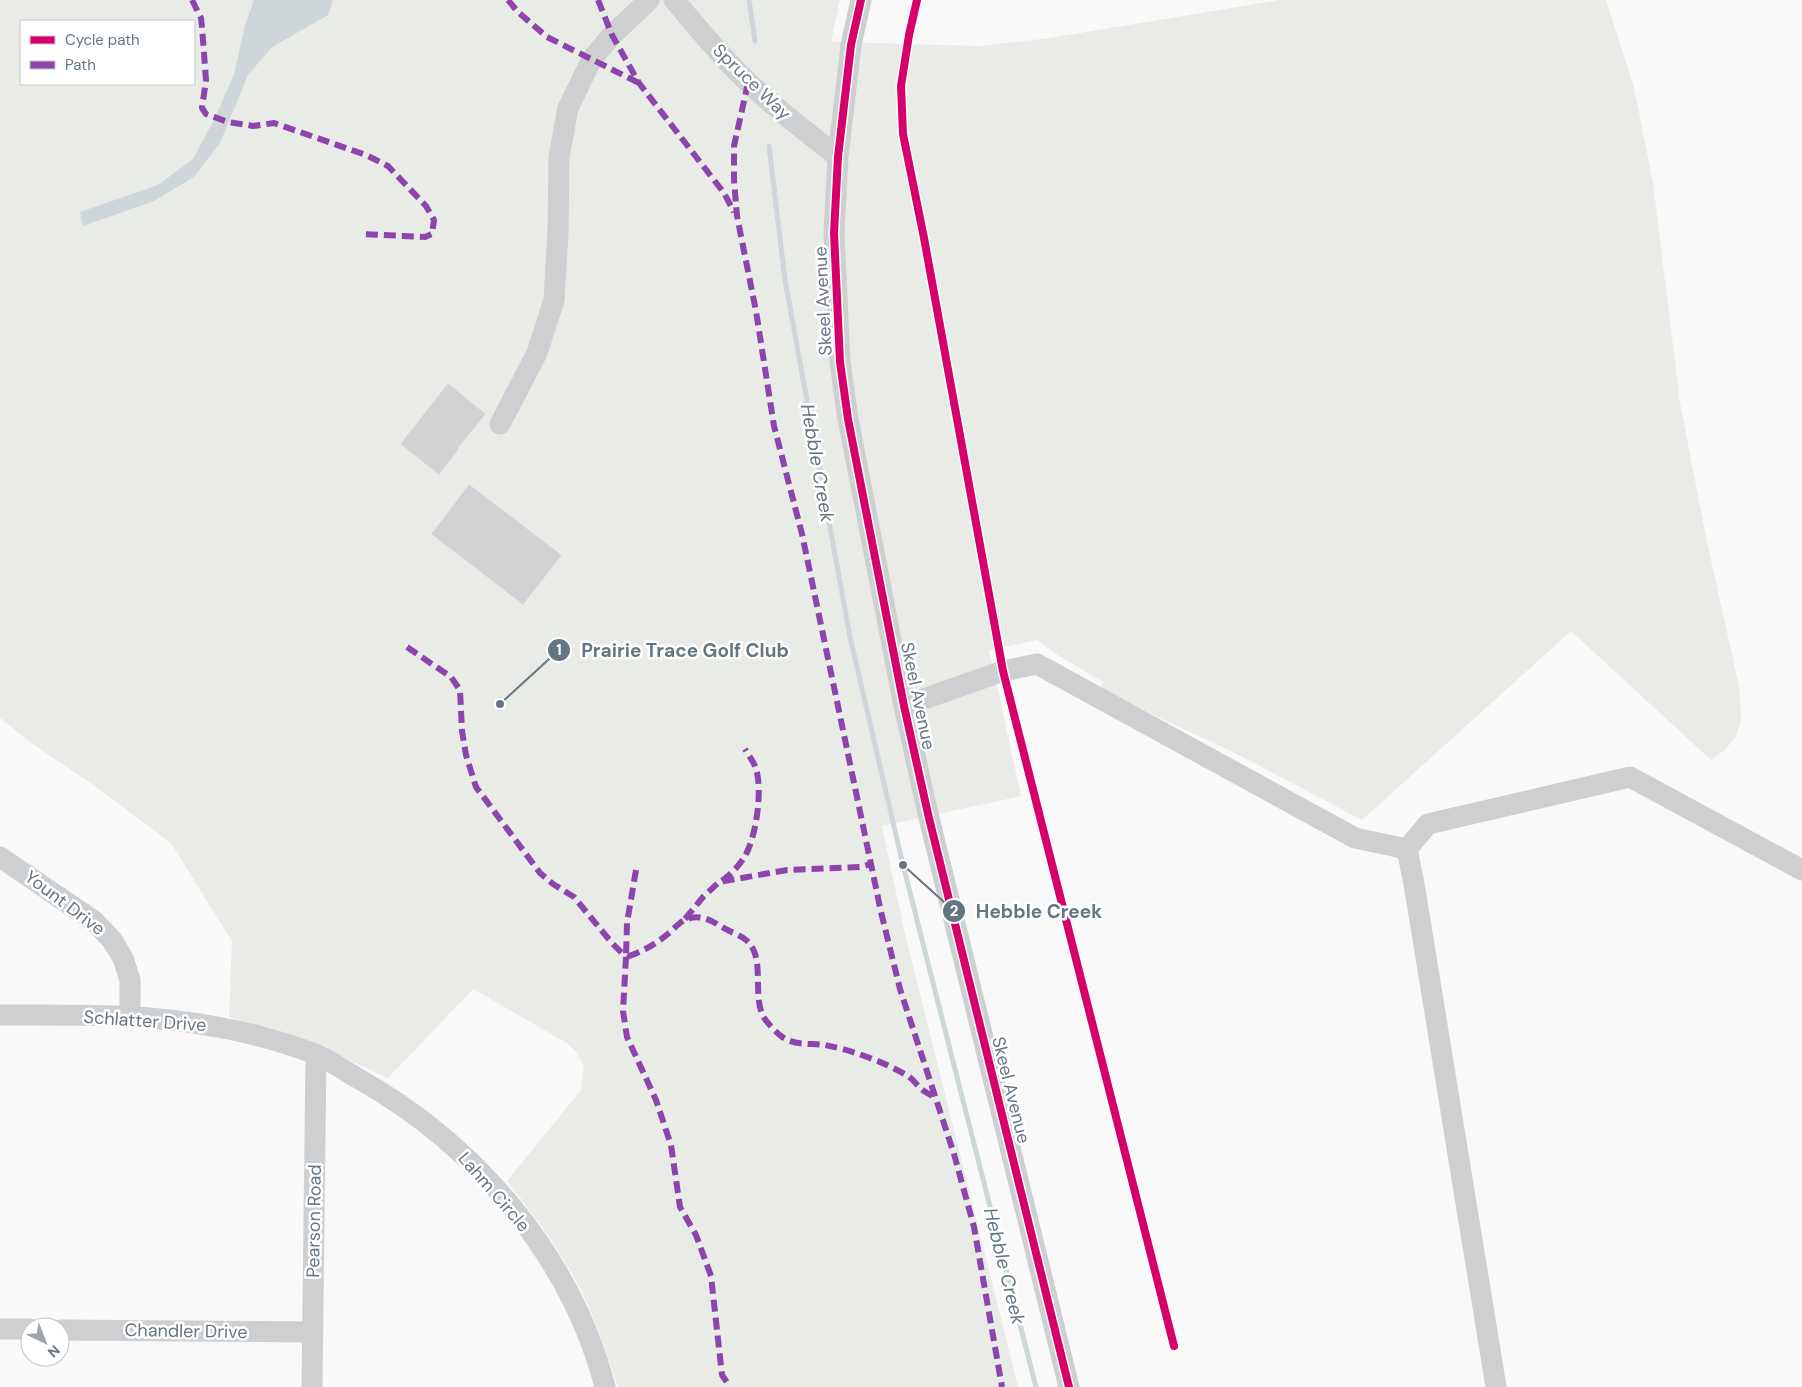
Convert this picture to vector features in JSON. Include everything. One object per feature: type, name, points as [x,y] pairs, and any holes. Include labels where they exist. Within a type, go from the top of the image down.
[{"type":"street","points":[[500,424],[537,353],[554,300],[558,233],[559,157],[568,108],[592,59],[612,35],[649,0]]},
{"type":"street","name":"Spruce Way","points":[[674,0],[704,36],[748,83],[789,119],[838,157]]},
{"type":"street","name":"Skeel Avenue","points":[[861,0],[851,45],[838,157],[834,233],[840,362],[848,419],[904,706],[933,834],[1069,1387]]},
{"type":"street","points":[[904,706],[1002,671],[1037,664],[1355,838],[1407,849]]},
{"type":"street","points":[[1407,849],[1428,824],[1630,777],[1802,870]]},
{"type":"street","points":[[1407,849],[1496,1387]]},
{"type":"street","name":"Yount Drive","points":[[0,857],[94,921],[112,940],[122,958],[130,980],[130,1016]]},
{"type":"street","name":"Schlatter Drive","points":[[0,1015],[130,1016],[170,1019],[219,1027],[316,1055]]},
{"type":"street","name":"Pearson Road","points":[[312,1387],[316,1055]]},
{"type":"street","name":"Lahm Circle","points":[[316,1055],[382,1092],[414,1114],[459,1151],[499,1191],[545,1253],[564,1285],[594,1351],[605,1387]]},
{"type":"street","points":[[0,1329],[20,1330]]},
{"type":"street","name":"Chandler Drive","points":[[70,1330],[312,1332]]},
{"type":"shaded area","points":[[0,0],[840,0],[831,42],[981,46],[1050,38],[1279,0],[1606,0],[1634,87],[1653,183],[1680,403],[1707,542],[1739,686],[1741,720],[1736,736],[1725,750],[1711,760],[1571,631],[1362,820],[1233,752],[1100,690],[1103,682],[1056,654],[1037,640],[989,650],[1021,796],[882,826],[902,921],[1018,1387],[618,1387],[594,1319],[575,1279],[543,1229],[507,1181],[581,1090],[584,1066],[576,1052],[567,1043],[473,989],[388,1078],[319,1046],[229,1017],[232,941],[171,843],[95,786],[30,742],[0,718]]},
{"type":"shaded area","points":[[254,0],[333,0],[328,15],[272,47],[248,75],[220,143],[194,177],[154,201],[83,226],[80,212],[158,185],[193,159],[215,118],[234,74],[245,26]]},
{"type":"building","points":[[448,383],[486,414],[439,475],[400,444]]},
{"type":"building","points":[[469,484],[562,555],[523,605],[431,534]]},
{"type":"waterway","name":"Hebble Creek","points":[[749,0],[755,41]]},
{"type":"waterway","name":"Hebble Creek","points":[[769,146],[785,280],[850,637],[903,865],[1036,1387]]},
{"type":"marked path","points":[[192,0],[201,18],[206,80],[202,108],[206,114],[228,122],[253,126],[274,123],[366,155],[388,166],[426,206],[434,220],[432,234],[425,237],[362,234]]},
{"type":"marked path","points":[[508,0],[518,12],[547,37],[639,83]]},
{"type":"marked path","points":[[598,0],[612,35],[639,83],[724,193],[734,212]]},
{"type":"marked path","points":[[748,83],[734,146],[734,180],[737,216],[756,311],[774,426],[802,534],[881,912],[900,989],[954,1154],[974,1227],[1002,1387]]},
{"type":"marked path","points":[[407,647],[451,677],[460,690],[462,731],[466,755],[476,787],[540,873],[574,897],[626,957],[623,1011],[627,1037],[656,1100],[671,1145],[680,1207],[696,1235],[711,1276],[722,1375],[730,1387]]},
{"type":"marked path","points":[[722,881],[731,874],[748,851],[755,828],[759,789],[758,778],[754,764],[745,749]]},
{"type":"marked path","points":[[685,919],[703,897],[719,882],[787,870],[861,867],[871,864]]},
{"type":"marked path","points":[[636,870],[627,923],[626,957],[654,944],[684,920],[696,917],[710,920],[743,938],[752,947],[756,956],[760,1007],[765,1019],[781,1036],[797,1043],[835,1047],[878,1061],[908,1076],[934,1097]]},
{"type":"cycle path","points":[[861,0],[851,45],[838,157],[834,233],[840,362],[848,419],[904,706],[928,814],[1069,1387]]},
{"type":"cycle path","points":[[917,0],[901,86],[903,134],[924,238],[1003,671],[1174,1346]]},
{"type":"place","name":"Prairie Trace Golf Club","points":[[500,704]]},
{"type":"place","name":"Hebble Creek","points":[[903,865]]}]
